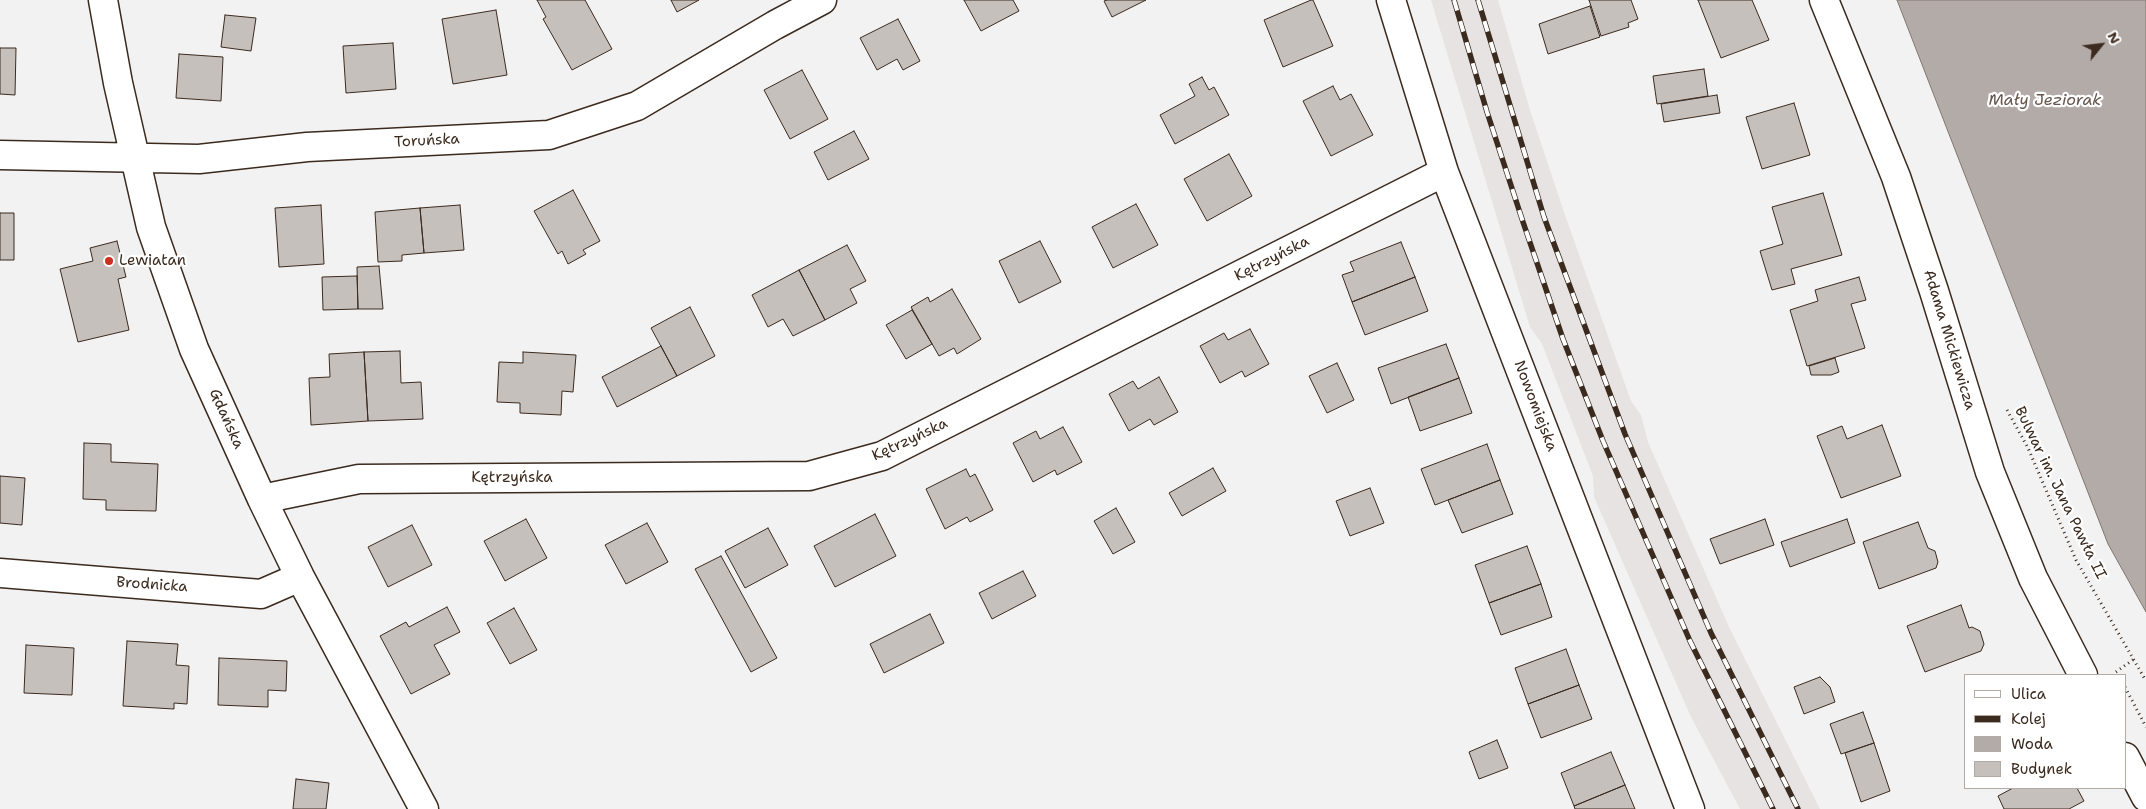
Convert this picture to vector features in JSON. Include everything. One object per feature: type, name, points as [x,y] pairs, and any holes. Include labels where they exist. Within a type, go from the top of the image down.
[{"type":"street","name":"Gdańska","points":[[104,0],[118,83],[152,227],[194,349],[262,499],[300,577],[424,809]]},
{"type":"street","name":"Toruńska","points":[[0,155],[136,156],[198,159],[307,147],[549,135],[637,106],[775,25],[822,0]]},
{"type":"street","name":"Nowomiejska","points":[[1391,0],[1444,172],[1690,809]]},
{"type":"street","name":"Adama Mickiewicza","points":[[1824,0],[1896,177],[1934,291],[1990,472],[2033,578],[2082,674]]},
{"type":"street","name":"Kętrzyńska","points":[[262,499],[359,479],[809,476],[882,456],[1444,172]]},
{"type":"street","name":"Brodnicka","points":[[0,573],[261,594],[300,577]]},
{"type":"street","points":[[2126,759],[2146,797]]},
{"type":"path","name":"Bulwar im. Jana Pawła II","points":[[2007,408],[2028,448],[2076,560],[2146,681]]},
{"type":"path","points":[[2112,674],[2134,659]]},
{"type":"path","points":[[2126,689],[2146,727]]},
{"type":"shaded area","points":[[1431,0],[1498,0],[1530,110],[1631,401],[1641,415],[1648,442],[1729,627],[1820,809],[1740,809],[1691,717],[1594,497],[1593,476],[1542,344],[1530,327]]},
{"type":"water","name":"Mały Jeziorak","points":[[1897,0],[2146,0],[2146,612],[2108,544]]},
{"type":"building","points":[[537,0],[585,0],[612,49],[572,70],[543,19],[546,17]]},
{"type":"building","points":[[671,0],[699,0],[677,12]]},
{"type":"building","points":[[964,0],[1013,0],[1019,11],[981,31]]},
{"type":"building","points":[[1146,0],[1112,17],[1104,1]]},
{"type":"building","points":[[1313,0],[1333,46],[1283,67],[1264,20]]},
{"type":"building","points":[[1589,0],[1631,0],[1638,19],[1628,23],[1629,27],[1601,36]]},
{"type":"building","points":[[1698,0],[1752,0],[1769,40],[1721,58]]},
{"type":"building","points":[[1590,6],[1600,37],[1548,54],[1539,24]]},
{"type":"building","points":[[496,10],[507,75],[453,84],[442,19]]},
{"type":"building","points":[[225,15],[256,18],[251,51],[221,47]]},
{"type":"building","points":[[898,19],[920,61],[903,70],[897,59],[877,70],[860,38]]},
{"type":"building","points":[[393,43],[396,89],[346,93],[343,46]]},
{"type":"building","points":[[0,48],[16,48],[15,95],[0,94]]},
{"type":"building","points":[[179,54],[223,57],[221,101],[176,98]]},
{"type":"building","points":[[1704,69],[1708,96],[1657,104],[1653,76]]},
{"type":"building","points":[[802,70],[828,119],[790,139],[764,90]]},
{"type":"building","points":[[1202,77],[1209,90],[1214,87],[1229,115],[1175,144],[1160,115],[1195,96],[1189,84]]},
{"type":"building","points":[[1333,86],[1340,100],[1351,94],[1373,135],[1331,156],[1303,101]]},
{"type":"building","points":[[1717,95],[1720,113],[1664,122],[1661,104]]},
{"type":"building","points":[[1794,103],[1810,155],[1762,169],[1746,117]]},
{"type":"building","points":[[854,131],[869,159],[828,180],[814,152]]},
{"type":"building","points":[[1229,154],[1252,196],[1207,221],[1184,179]]},
{"type":"building","points":[[573,190],[600,241],[583,250],[586,254],[568,264],[562,251],[558,254],[534,211]]},
{"type":"building","points":[[1823,193],[1842,255],[1791,269],[1795,284],[1772,290],[1760,251],[1783,244],[1772,207]]},
{"type":"building","points":[[1136,204],[1158,245],[1113,268],[1092,227]]},
{"type":"building","points":[[321,205],[324,264],[279,267],[275,208]]},
{"type":"building","points":[[460,205],[464,250],[424,253],[420,208]]},
{"type":"building","points":[[420,208],[424,253],[402,255],[402,261],[378,262],[375,212]]},
{"type":"building","points":[[0,213],[14,213],[14,260],[0,260]]},
{"type":"building","points":[[117,241],[126,277],[118,279],[129,330],[78,342],[60,269],[93,261],[90,248]]},
{"type":"building","points":[[1040,241],[1061,282],[1019,303],[999,261]]},
{"type":"building","points":[[1401,242],[1415,277],[1352,302],[1342,275],[1354,271],[1350,262]]},
{"type":"building","points":[[847,245],[866,281],[850,289],[857,303],[825,320],[799,270]]},
{"type":"building","points":[[379,266],[383,309],[358,309],[357,267]]},
{"type":"building","points":[[799,270],[825,320],[793,336],[783,319],[768,327],[752,295]]},
{"type":"building","points":[[357,276],[358,309],[323,310],[322,277]]},
{"type":"building","points":[[1415,277],[1428,311],[1365,335],[1352,302]]},
{"type":"building","points":[[1859,277],[1866,300],[1851,304],[1865,348],[1807,366],[1790,310],[1818,301],[1815,290]]},
{"type":"building","points":[[952,289],[981,339],[957,354],[954,348],[939,356],[911,307],[928,297],[930,302]]},
{"type":"building","points":[[690,307],[715,356],[677,376],[651,328]]},
{"type":"building","points":[[912,310],[932,344],[906,359],[886,325]]},
{"type":"building","points":[[1250,329],[1269,364],[1245,377],[1242,371],[1220,383],[1200,346],[1224,333],[1228,340]]},
{"type":"building","points":[[1446,344],[1459,378],[1391,404],[1378,368]]},
{"type":"building","points":[[661,346],[677,376],[617,407],[602,377]]},
{"type":"building","points":[[400,351],[401,383],[421,382],[423,419],[368,421],[364,352]]},
{"type":"building","points":[[364,352],[368,421],[311,425],[309,378],[330,377],[329,354]]},
{"type":"building","points":[[523,352],[576,355],[573,392],[562,391],[561,415],[520,413],[520,403],[497,402],[499,362],[523,363]]},
{"type":"building","points":[[1835,358],[1839,372],[1831,375],[1811,375],[1809,366]]},
{"type":"building","points":[[1337,363],[1354,400],[1327,413],[1309,376]]},
{"type":"building","points":[[1159,377],[1178,412],[1154,425],[1150,419],[1129,431],[1109,394],[1133,381],[1138,389]]},
{"type":"building","points":[[1459,378],[1472,413],[1420,431],[1408,397]]},
{"type":"building","points":[[1882,425],[1901,476],[1841,498],[1817,436],[1842,426],[1847,439]]},
{"type":"building","points":[[1063,427],[1082,462],[1057,475],[1055,470],[1033,482],[1013,443],[1036,431],[1040,439]]},
{"type":"building","points":[[84,443],[111,444],[111,462],[158,464],[156,511],[106,510],[106,500],[83,499]]},
{"type":"building","points":[[1487,444],[1500,480],[1435,505],[1421,469]]},
{"type":"building","points":[[1213,468],[1226,491],[1182,516],[1169,493]]},
{"type":"building","points":[[966,469],[970,477],[975,474],[993,510],[970,522],[967,517],[945,529],[926,489]]},
{"type":"building","points":[[0,476],[25,478],[22,525],[0,523]]},
{"type":"building","points":[[1500,480],[1513,514],[1462,533],[1448,500]]},
{"type":"building","points":[[1370,488],[1384,523],[1350,536],[1336,501]]},
{"type":"building","points":[[1116,508],[1135,542],[1113,554],[1094,521]]},
{"type":"building","points":[[875,514],[896,556],[835,587],[814,546]]},
{"type":"building","points":[[526,519],[547,558],[505,581],[484,541]]},
{"type":"building","points":[[1765,519],[1774,545],[1720,564],[1710,539]]},
{"type":"building","points":[[1847,519],[1855,543],[1790,567],[1781,542]]},
{"type":"building","points":[[1918,522],[1928,548],[1935,551],[1938,562],[1936,568],[1879,589],[1863,542]]},
{"type":"building","points":[[647,523],[668,562],[626,584],[605,545]]},
{"type":"building","points":[[412,525],[432,565],[388,587],[368,547]]},
{"type":"building","points":[[768,528],[788,565],[745,588],[725,551]]},
{"type":"building","points":[[1527,546],[1541,584],[1489,603],[1475,565]]},
{"type":"building","points":[[721,556],[777,658],[751,672],[695,569]]},
{"type":"building","points":[[1023,571],[1036,596],[992,619],[979,593]]},
{"type":"building","points":[[1541,584],[1552,617],[1501,635],[1489,603]]},
{"type":"building","points":[[1961,605],[1969,628],[1972,627],[1980,631],[1984,644],[1981,651],[1925,672],[1907,626]]},
{"type":"building","points":[[447,607],[460,632],[434,645],[450,674],[411,694],[380,636],[406,622],[409,627]]},
{"type":"building","points":[[514,608],[537,650],[510,664],[487,623]]},
{"type":"building","points":[[930,614],[944,643],[884,673],[870,644]]},
{"type":"building","points":[[127,641],[178,644],[176,665],[189,666],[187,704],[174,703],[174,709],[123,706]]},
{"type":"building","points":[[26,645],[74,648],[72,695],[24,693]]},
{"type":"building","points":[[1566,649],[1579,685],[1528,704],[1515,668]]},
{"type":"building","points":[[219,658],[287,661],[286,691],[268,690],[268,707],[218,705]]},
{"type":"building","points":[[1820,677],[1830,687],[1835,702],[1804,714],[1794,687]]},
{"type":"building","points":[[1579,685],[1592,719],[1541,738],[1528,704]]},
{"type":"building","points":[[1863,712],[1874,743],[1841,754],[1830,724]]},
{"type":"building","points":[[1497,740],[1508,768],[1479,779],[1469,752]]},
{"type":"building","points":[[1874,743],[1890,791],[1861,802],[1845,753]]},
{"type":"building","points":[[1611,752],[1625,785],[1574,806],[1561,773]]},
{"type":"building","points":[[296,779],[329,783],[326,809],[293,809]]},
{"type":"building","points":[[1625,785],[1635,809],[1575,809],[1574,806]]},
{"type":"building","points":[[2011,789],[2078,789],[2084,801],[2069,809],[2004,809],[1998,796]]},
{"type":"railway","points":[[1454,0],[1487,112],[1523,222],[1563,339],[1603,441],[1690,641],[1773,809]]},
{"type":"railway","points":[[1478,0],[1544,217],[1625,434],[1711,633],[1798,809]]},
{"type":"place","name":"Lewiatan","points":[[109,261]]}]
